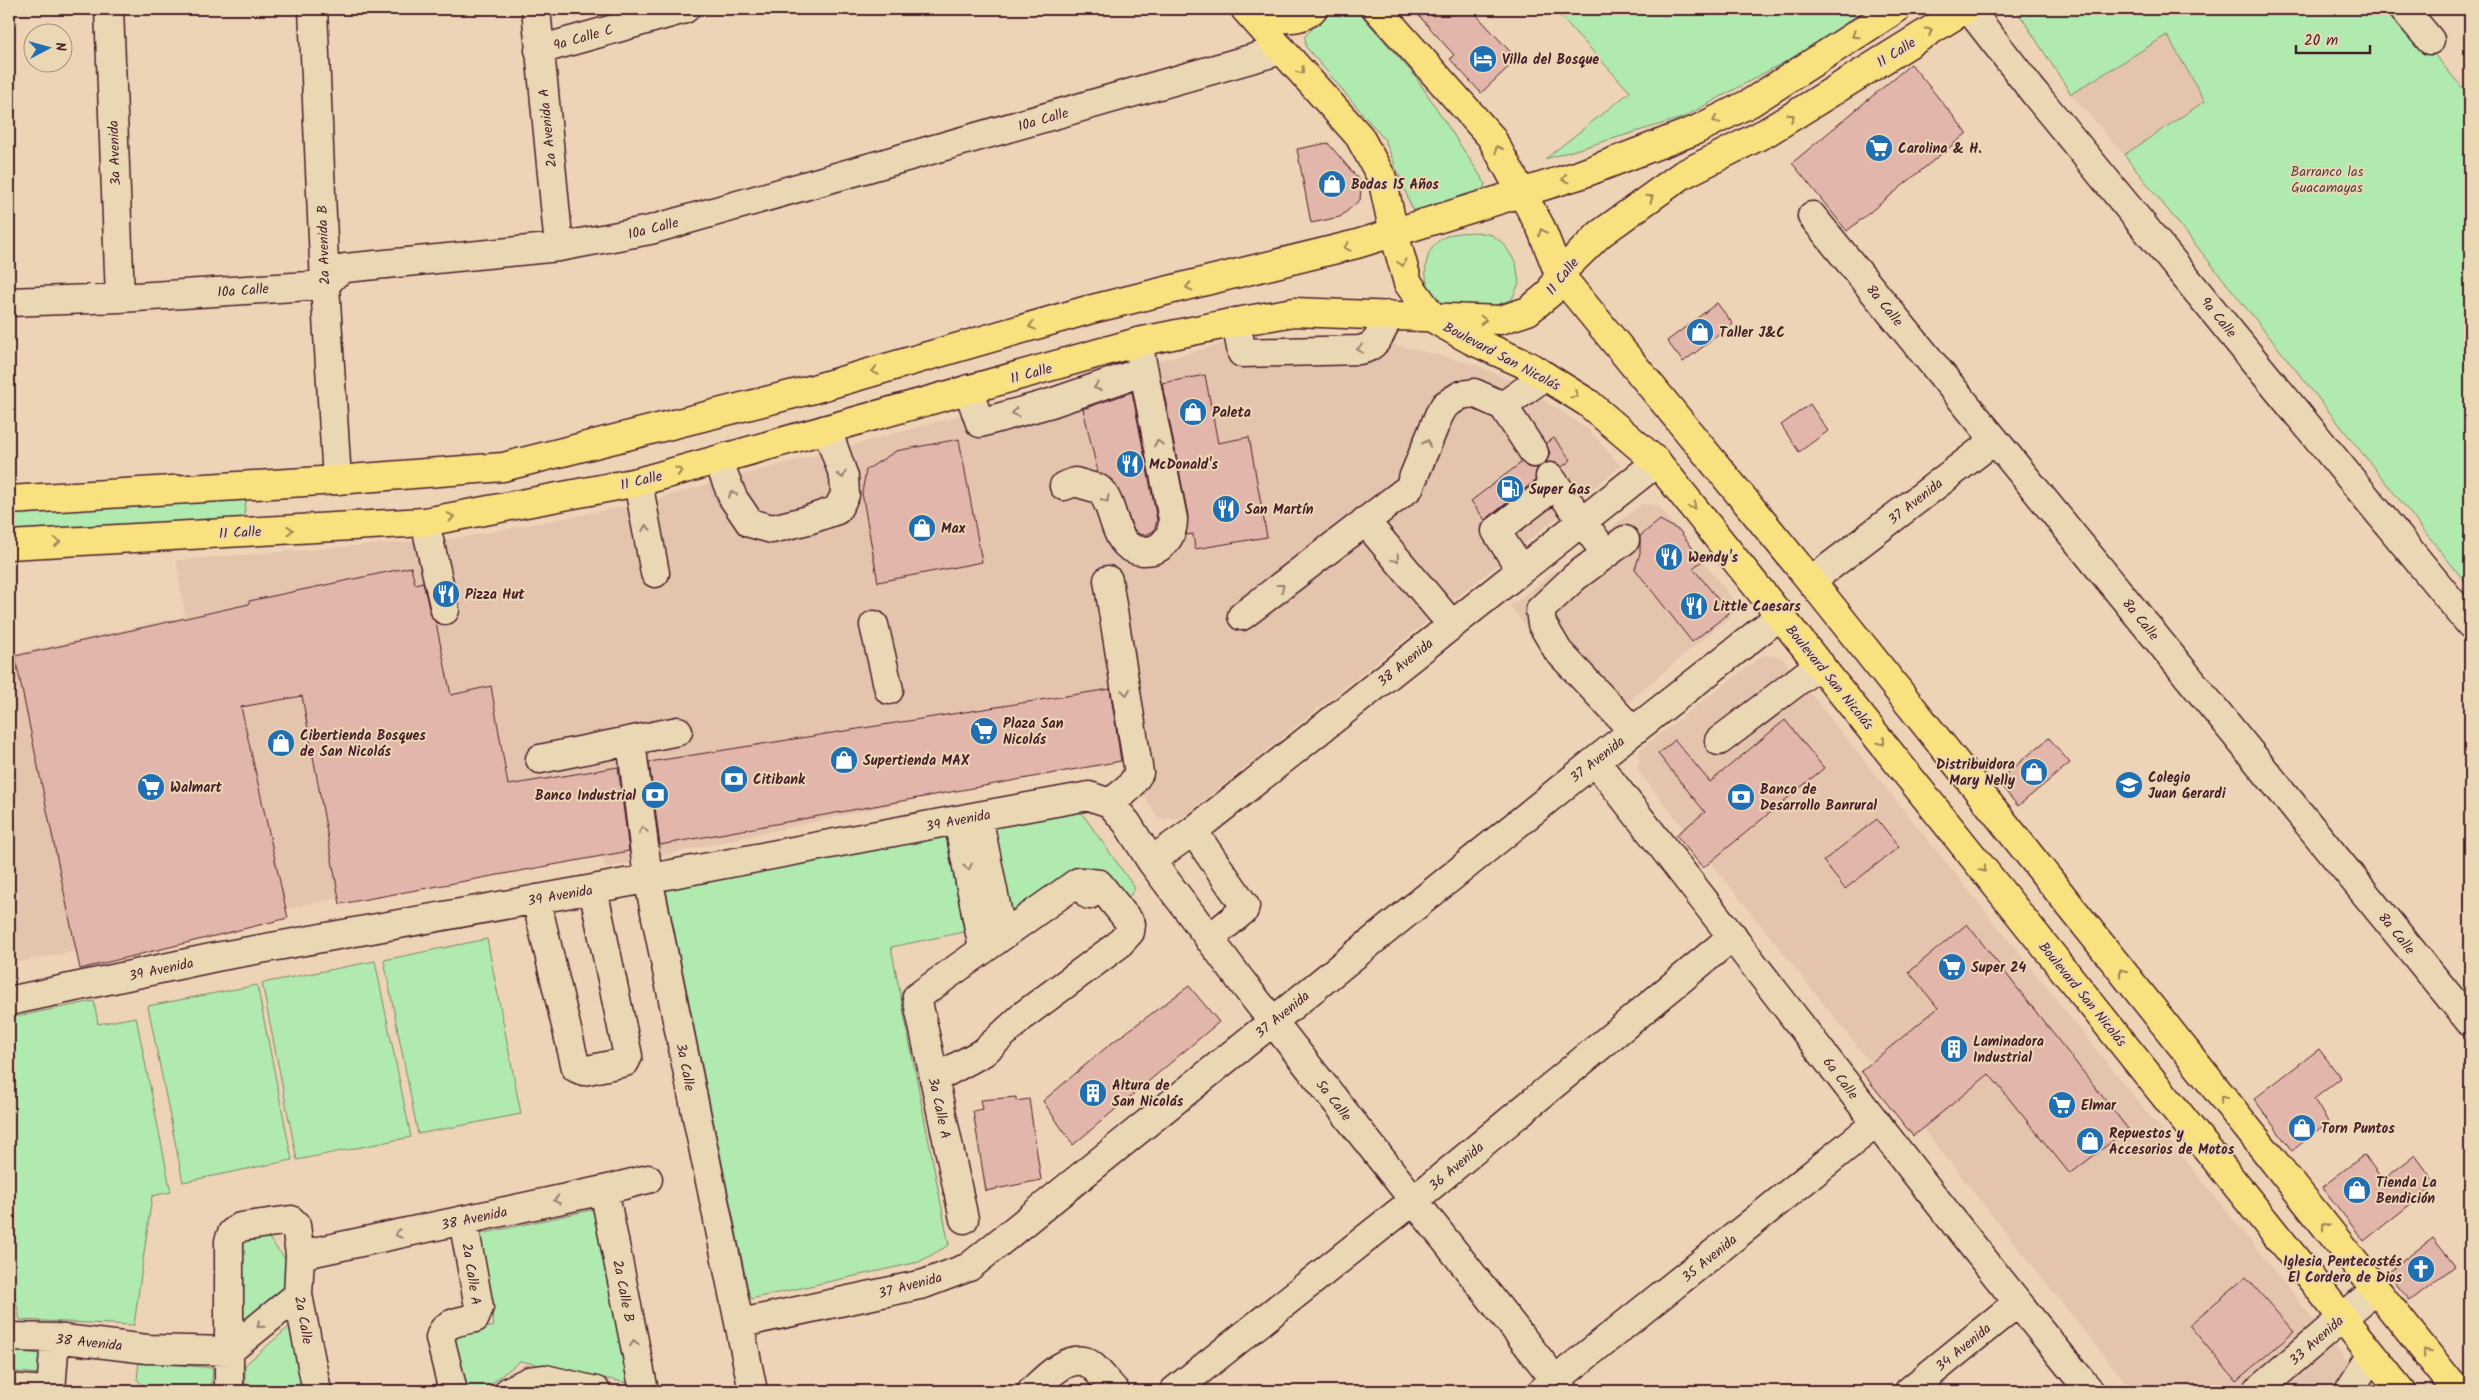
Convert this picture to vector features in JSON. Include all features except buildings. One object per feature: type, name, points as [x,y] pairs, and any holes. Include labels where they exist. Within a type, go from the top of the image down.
[{"type":"main road","points":[[1248,11],[1291,18],[1305,14],[1313,9]]},
{"type":"main road","points":[[1378,9],[1491,137],[1541,228],[1560,274],[1811,581],[2457,1391]]},
{"type":"main road","points":[[9,500],[337,480],[503,467],[810,390],[1088,310],[1209,282],[1394,233],[1579,174],[1696,130],[1750,103],[1896,9]]},
{"type":"main road","name":"11 Calle","points":[[9,545],[425,522],[638,482],[1138,342],[1236,322],[1294,312],[1389,315],[1434,319],[1500,320],[1528,311],[1550,293],[1560,274],[1600,234],[1682,175],[1767,132],[1967,9]]},
{"type":"main road","name":"Boulevard San Nicolás","points":[[1248,11],[1360,136],[1382,178],[1394,233],[1408,283],[1434,319],[1454,331],[1529,366],[1588,403],[1656,462],[1781,615],[2401,1391]]},
{"type":"main road","points":[[1615,342],[1586,285],[1588,273],[1623,218]]},
{"type":"street","name":"3a Avenida","points":[[109,9],[120,298]]},
{"type":"street","name":"2a Avenida B","points":[[313,9],[325,285],[337,480]]},
{"type":"street","name":"2a Avenida A","points":[[536,9],[559,247]]},
{"type":"street","name":"9a Calle C","points":[[539,50],[685,9]]},
{"type":"street","name":"9a Calle","points":[[1967,9],[2470,624]]},
{"type":"street","points":[[2404,9],[2430,40]]},
{"type":"street","name":"10a Calle","points":[[9,302],[120,298],[325,285],[335,274],[345,268],[559,247],[650,230],[1282,50]]},
{"type":"street","name":"8a Calle","points":[[1812,216],[2470,1022]]},
{"type":"street","points":[[1236,322],[1242,353],[1365,350],[1376,343],[1389,315]]},
{"type":"street","points":[[1064,486],[1075,482],[1099,489],[1110,505],[1118,534],[1122,540],[1134,549],[1148,551],[1156,549],[1168,540],[1174,526],[1174,519],[1138,342]]},
{"type":"street","points":[[1042,370],[1051,403]]},
{"type":"street","points":[[968,389],[980,423],[1051,403],[1144,371]]},
{"type":"street","points":[[1503,406],[1545,376]]},
{"type":"street","points":[[1242,616],[1409,488],[1444,405],[1461,395],[1474,393],[1503,406],[1534,453]]},
{"type":"street","points":[[718,460],[733,498],[750,523],[772,529],[808,520],[837,510],[845,495],[844,477],[827,429]]},
{"type":"street","name":"37 Avenida","points":[[1811,581],[1995,440]]},
{"type":"street","name":"38 Avenida","points":[[1151,861],[1193,831],[1656,462]]},
{"type":"street","points":[[1521,570],[1496,531],[1553,481],[1581,522],[1616,547],[1575,577],[1540,610],[1542,624],[1558,651],[1633,732]]},
{"type":"street","points":[[638,482],[655,573]]},
{"type":"street","points":[[1365,521],[1452,625]]},
{"type":"street","points":[[425,522],[445,610]]},
{"type":"street","points":[[1108,580],[1138,773],[1130,788],[1110,803]]},
{"type":"street","name":"37 Avenida","points":[[741,1322],[924,1284],[969,1267],[1595,761],[1781,615]]},
{"type":"street","points":[[874,625],[889,690]]},
{"type":"street","points":[[1719,741],[1820,664]]},
{"type":"street","points":[[540,759],[678,731]]},
{"type":"street","name":"3a Calle","points":[[631,741],[648,878],[705,1166],[741,1322],[753,1391]]},
{"type":"street","name":"6a Calle","points":[[1595,761],[1734,936],[1875,1124],[2017,1303],[2090,1391]]},
{"type":"street","name":"39 Avenida","points":[[9,1001],[216,957],[593,889],[1089,796],[1110,803]]},
{"type":"street","name":"5a Calle","points":[[1110,803],[1127,823],[1151,861],[1209,939],[1413,1201],[1554,1388]]},
{"type":"street","points":[[934,1079],[984,1052],[1025,1014],[1118,945],[1130,932],[1130,924],[1099,884],[1086,889],[1078,882],[993,942],[968,818]]},
{"type":"street","points":[[1193,831],[1245,906],[1244,910],[1209,939]]},
{"type":"street","points":[[536,899],[576,1068],[583,1071],[625,1062],[628,1056],[593,889]]},
{"type":"street","name":"36 Avenida","points":[[1174,1391],[1413,1201],[1734,936]]},
{"type":"street","name":"3a Calle A","points":[[964,1219],[916,997],[993,942]]},
{"type":"street","name":"35 Avenida","points":[[1554,1388],[1875,1124]]},
{"type":"street","name":"38 Avenida","points":[[300,1255],[604,1190],[648,1178]]},
{"type":"street","name":"2a Calle B","points":[[604,1190],[644,1391]]},
{"type":"street","name":"2a Calle","points":[[229,1351],[229,1240],[232,1233],[240,1228],[291,1220],[296,1225],[300,1255],[298,1295],[317,1391]]},
{"type":"street","name":"2a Calle A","points":[[453,1391],[440,1338],[441,1331],[448,1325],[475,1318],[480,1307],[463,1220]]},
{"type":"street","name":"33 Avenida","points":[[2257,1391],[2375,1290]]},
{"type":"street","points":[[229,1391],[229,1351],[298,1295]]},
{"type":"street","name":"34 Avenida","points":[[1908,1391],[2017,1303]]},
{"type":"street","name":"38 Avenida","points":[[9,1336],[55,1338],[146,1348],[229,1351]]},
{"type":"street","points":[[51,1391],[55,1338]]},
{"type":"street","points":[[2349,1391],[2372,1356]]},
{"type":"street","points":[[1037,1389],[1053,1370],[1076,1360],[1090,1364],[1115,1391]]},
{"type":"street","points":[[509,1391],[529,1381],[546,1380],[596,1391]]},
{"type":"street","points":[[9,1388],[46,1391]]},
{"type":"shaded area","points":[[2167,34],[2205,101],[2124,155],[2071,94]]},
{"type":"shaded area","points":[[1340,336],[1405,347],[1477,365],[1526,388],[1588,429],[1621,466],[1182,818],[1159,820],[1120,755],[605,868],[600,846],[9,964],[9,655],[185,616],[176,560],[459,538],[633,505],[1225,343],[1279,337]]},
{"type":"shaded area","points":[[1643,503],[1659,506],[1740,608],[1602,724],[1510,606]]},
{"type":"shaded area","points":[[1763,655],[1781,657],[2371,1391],[2132,1391],[1638,771],[1640,749]]},
{"type":"green space","points":[[1332,9],[1356,9],[1416,77],[1485,183],[1483,193],[1413,211],[1385,140],[1306,47],[1305,36]]},
{"type":"green space","points":[[1554,9],[1866,9],[1812,47],[1682,118],[1545,159],[1630,92]]},
{"type":"green space","name":"Barranco las Guacamayas","points":[[2016,9],[2396,9],[2465,91],[2470,86],[2470,588],[2124,155],[2205,101],[2167,35],[2071,94]]},
{"type":"green space","points":[[1477,232],[1492,235],[1504,244],[1516,263],[1519,283],[1512,299],[1497,305],[1476,308],[1461,308],[1438,301],[1432,294],[1426,275],[1428,256],[1432,248],[1447,236],[1458,233]]},
{"type":"green space","points":[[246,500],[243,523],[9,533],[9,513]]},
{"type":"green space","points":[[1081,812],[1135,888],[1125,903],[1107,882],[1017,912],[1003,909],[988,829]]},
{"type":"green space","points":[[946,833],[964,932],[891,947],[949,1245],[919,1262],[750,1299],[666,890]]},
{"type":"green space","points":[[487,939],[521,1114],[418,1134],[384,960]]},
{"type":"green space","points":[[375,961],[411,1137],[297,1160],[262,983]]},
{"type":"green space","points":[[257,985],[292,1160],[183,1182],[148,1006]]},
{"type":"green space","points":[[94,1001],[98,1024],[136,1017],[171,1192],[152,1196],[134,1325],[20,1320],[9,1271],[9,1018]]},
{"type":"green space","points":[[595,1209],[628,1383],[520,1361],[482,1391],[465,1391],[453,1336],[494,1326],[476,1235]]},
{"type":"green space","points":[[263,1231],[287,1261],[285,1291],[246,1328],[237,1319],[241,1242]]},
{"type":"green space","points":[[289,1327],[293,1328],[303,1391],[245,1391],[245,1365]]},
{"type":"green space","points":[[11,1351],[41,1354],[39,1374],[9,1371]]},
{"type":"green space","points":[[139,1361],[213,1368],[211,1391],[151,1391],[137,1380]]},
{"type":"place","name":"Villa del Bosque","points":[[1483,59]]},
{"type":"place","name":"Carolina & H.","points":[[1879,148]]},
{"type":"place","name":"Bodas 15 Años","points":[[1332,184]]},
{"type":"place","name":"Taller J&C","points":[[1700,332]]},
{"type":"place","name":"Paleta","points":[[1193,412]]},
{"type":"place","name":"McDonald's","points":[[1130,464]]},
{"type":"place","name":"Super Gas","points":[[1510,489]]},
{"type":"place","name":"San Martín","points":[[1226,509]]},
{"type":"place","name":"Max","points":[[922,528]]},
{"type":"place","name":"Wendy's","points":[[1669,557]]},
{"type":"place","name":"Pizza Hut","points":[[446,594]]},
{"type":"place","name":"Little Caesars","points":[[1694,606]]},
{"type":"place","name":"Plaza San Nicolás","points":[[984,731]]},
{"type":"place","name":"Cibertienda Bosques de San Nicolás","points":[[281,743]]},
{"type":"place","name":"Supertienda MAX","points":[[844,760]]},
{"type":"place","name":"Distribuidora Mary Nelly","points":[[2034,772]]},
{"type":"place","name":"Citibank","points":[[734,779]]},
{"type":"place","name":"Colegio Juan Gerardi","points":[[2129,785]]},
{"type":"place","name":"Walmart","points":[[151,787]]},
{"type":"place","name":"Banco Industrial","points":[[655,795]]},
{"type":"place","name":"Banco de Desarrollo Banrural","points":[[1741,797]]},
{"type":"place","name":"Super 24","points":[[1952,967]]},
{"type":"place","name":"Laminadora Industrial","points":[[1954,1049]]},
{"type":"place","name":"Altura de San Nicolás","points":[[1093,1093]]},
{"type":"place","name":"Elmar","points":[[2062,1105]]},
{"type":"place","name":"Torn Puntos","points":[[2302,1128]]},
{"type":"place","name":"Repuestos y Accesorios de Motos","points":[[2090,1141]]},
{"type":"place","name":"Tienda La Bendición","points":[[2357,1190]]},
{"type":"place","name":"Iglesia Pentecostés El Cordero de Dios","points":[[2421,1269]]}]
